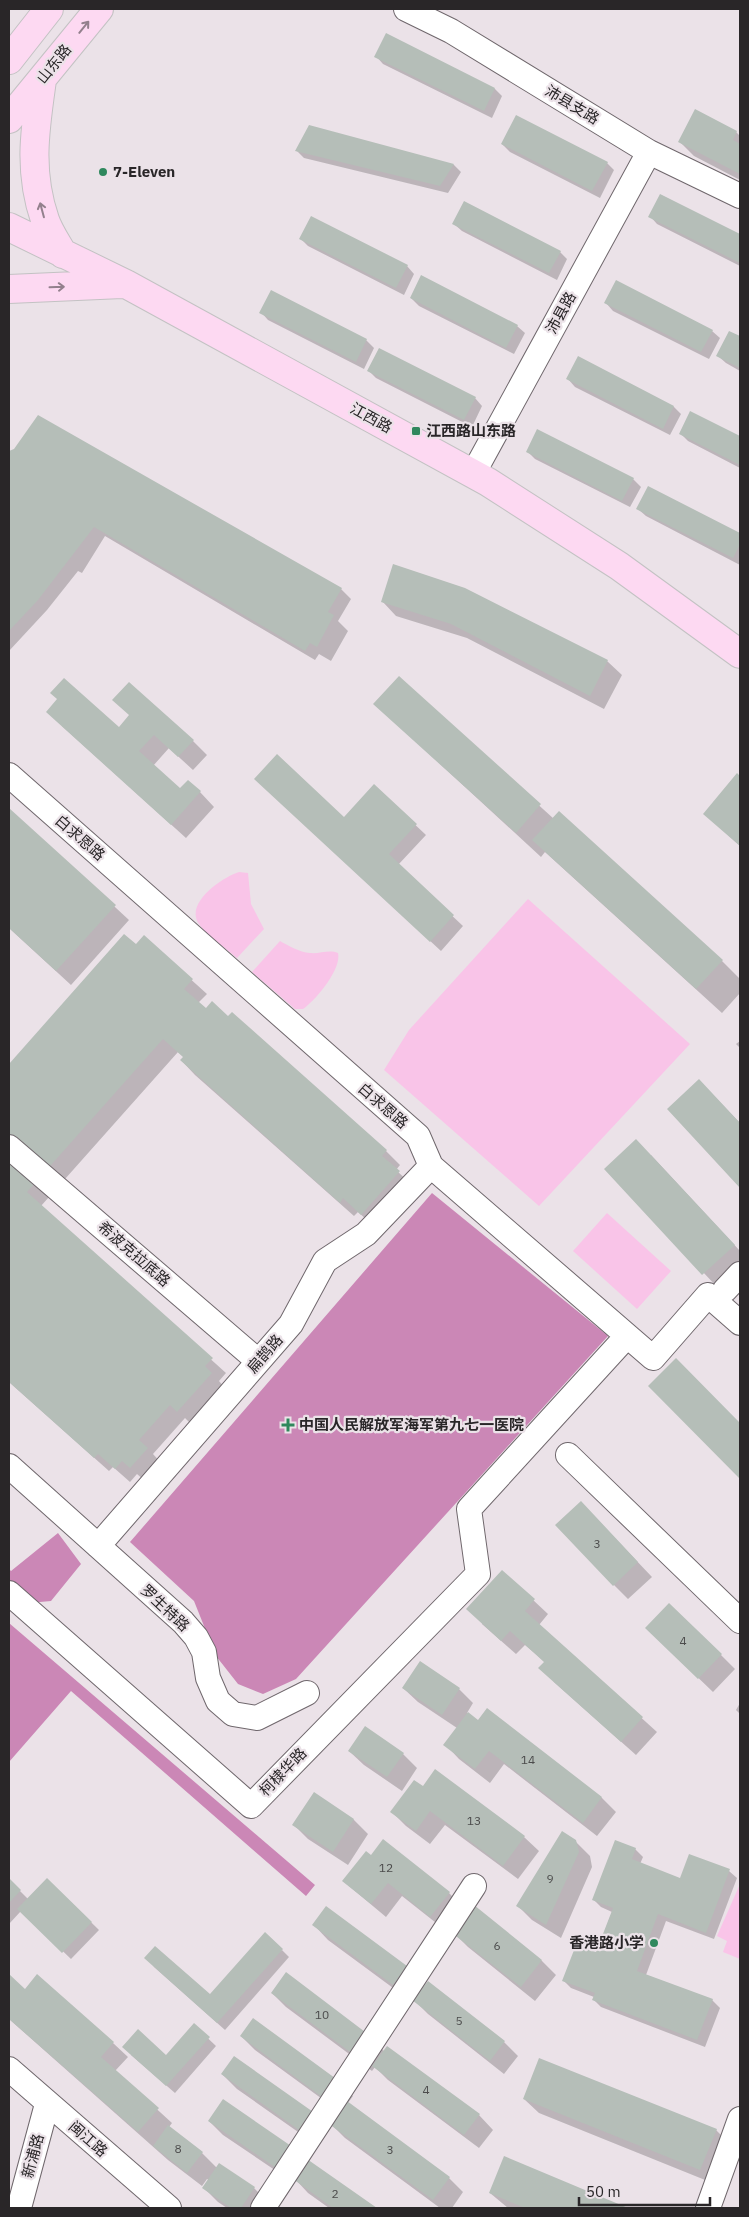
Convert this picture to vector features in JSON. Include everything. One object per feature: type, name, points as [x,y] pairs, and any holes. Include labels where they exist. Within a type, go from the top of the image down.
[{"type":"main road","points":[[12,54],[48,9]]},
{"type":"main road","name":"山东路","points":[[9,119],[99,9]]},
{"type":"main road","points":[[42,80],[33,145],[35,182],[45,222],[63,254]]},
{"type":"main road","name":"江西路","points":[[9,227],[126,284],[473,474],[619,566],[740,654]]},
{"type":"main road","points":[[9,289],[126,284]]},
{"type":"street","name":"沛县支路","points":[[406,9],[451,31],[649,152],[740,196]]},
{"type":"street","name":"沛县路","points":[[473,474],[649,152]]},
{"type":"street","name":"白求恩路","points":[[9,775],[418,1136],[430,1166],[653,1358],[708,1295],[740,1323]]},
{"type":"street","name":"希波克拉底路","points":[[9,1147],[258,1361]]},
{"type":"street","name":"扁鹊路","points":[[98,1546],[291,1324],[325,1261],[366,1234],[430,1166]]},
{"type":"street","name":"柯棣华路","points":[[9,1593],[251,1806],[478,1574],[469,1509],[627,1336]]},
{"type":"street","points":[[568,1455],[740,1621]]},
{"type":"street","name":"罗生特路","points":[[9,1466],[183,1622],[196,1637],[204,1652],[208,1678],[218,1702],[233,1714],[257,1718],[307,1693]]},
{"type":"street","points":[[263,2208],[474,1886]]},
{"type":"street","name":"闽江路","points":[[9,2069],[47,2104],[169,2208]]},
{"type":"street","name":"新浦路","points":[[19,2208],[47,2104]]},
{"type":"street","points":[[708,2208],[740,2119]]},
{"type":"shaded area","points":[[239,872],[248,873],[251,904],[264,929],[237,958],[206,932],[199,924],[196,916],[197,908],[207,892],[224,879]]},
{"type":"shaded area","points":[[528,899],[690,1044],[539,1206],[384,1070],[409,1030]]},
{"type":"shaded area","points":[[280,941],[306,952],[331,951],[338,953],[338,960],[332,976],[314,999],[303,1009],[295,1009],[252,972]]},
{"type":"shaded area","points":[[432,1193],[608,1336],[296,1679],[263,1694],[238,1684],[216,1656],[194,1601],[130,1542]]},
{"type":"shaded area","points":[[607,1213],[671,1271],[637,1309],[573,1251]]},
{"type":"shaded area","points":[[58,1533],[81,1564],[51,1601],[29,1603],[9,1584],[9,1569],[11,1571]]},
{"type":"shaded area","points":[[9,1623],[315,1885],[306,1896],[71,1691],[9,1762]]},
{"type":"shaded area","points":[[740,1884],[740,1959],[723,1952],[727,1941],[717,1936]]},
{"type":"building","points":[[386,33],[495,88],[484,111],[374,57]]},
{"type":"building","points":[[695,109],[737,131],[733,140],[740,144],[740,174],[678,142]]},
{"type":"building","points":[[516,115],[608,162],[592,191],[501,144]]},
{"type":"building","points":[[309,125],[454,164],[440,186],[295,151]]},
{"type":"building","points":[[660,194],[740,234],[740,263],[648,217]]},
{"type":"building","points":[[464,201],[561,251],[549,273],[452,224]]},
{"type":"building","points":[[311,216],[408,265],[396,288],[299,239]]},
{"type":"building","points":[[421,275],[518,325],[506,348],[410,298]]},
{"type":"building","points":[[616,280],[713,330],[701,352],[604,303]]},
{"type":"building","points":[[271,290],[367,339],[356,362],[259,313]]},
{"type":"building","points":[[729,331],[740,336],[740,368],[716,356]]},
{"type":"building","points":[[379,348],[476,397],[464,420],[367,371]]},
{"type":"building","points":[[578,356],[674,406],[663,429],[566,379]]},
{"type":"building","points":[[690,411],[740,436],[740,465],[679,434]]},
{"type":"building","points":[[38,415],[342,588],[328,612],[334,615],[317,647],[310,643],[305,651],[94,527],[38,600],[9,631],[9,451],[14,449]]},
{"type":"building","points":[[537,429],[634,478],[622,501],[526,452]]},
{"type":"building","points":[[648,486],[740,533],[740,544],[733,558],[636,509]]},
{"type":"building","points":[[393,564],[465,588],[608,660],[590,696],[451,624],[381,602]]},
{"type":"building","points":[[399,676],[541,804],[516,833],[373,704]]},
{"type":"building","points":[[64,678],[119,727],[129,715],[112,700],[129,682],[194,740],[178,757],[154,735],[139,751],[180,788],[188,780],[201,791],[171,825],[46,712],[57,699],[50,693]]},
{"type":"building","points":[[277,754],[344,817],[374,784],[417,824],[389,854],[454,915],[430,942],[254,779]]},
{"type":"building","points":[[737,773],[740,776],[740,846],[703,814]]},
{"type":"building","points":[[9,808],[116,905],[56,971],[9,928]]},
{"type":"building","points":[[559,811],[723,960],[696,989],[532,840]]},
{"type":"building","points":[[124,934],[136,944],[144,935],[193,979],[184,989],[206,1008],[212,1001],[228,1016],[232,1012],[387,1150],[382,1156],[400,1171],[361,1215],[343,1198],[340,1203],[180,1060],[183,1057],[163,1039],[27,1192],[213,1358],[205,1366],[212,1373],[177,1412],[170,1405],[139,1440],[148,1448],[130,1468],[122,1461],[115,1469],[98,1454],[94,1458],[9,1382],[9,1064]]},
{"type":"building","points":[[699,1079],[740,1123],[740,1188],[667,1109]]},
{"type":"building","points":[[636,1139],[735,1245],[702,1275],[604,1169]]},
{"type":"building","points":[[676,1358],[740,1423],[740,1479],[648,1386]]},
{"type":"building","points":[[581,1501],[638,1562],[613,1586],[555,1525]]},
{"type":"building","points":[[502,1570],[535,1599],[525,1611],[643,1717],[621,1742],[538,1668],[544,1662],[510,1631],[501,1641],[466,1609]]},
{"type":"building","points":[[669,1603],[722,1654],[698,1679],[645,1628]]},
{"type":"building","points":[[420,1661],[460,1688],[442,1715],[402,1688]]},
{"type":"building","points":[[487,1708],[602,1797],[583,1823],[489,1751],[475,1769],[443,1745],[468,1712],[478,1720]]},
{"type":"building","points":[[365,1726],[404,1753],[387,1777],[348,1751]]},
{"type":"building","points":[[435,1769],[525,1836],[503,1866],[430,1811],[416,1831],[390,1812],[414,1780],[423,1786]]},
{"type":"building","points":[[314,1792],[354,1819],[333,1852],[292,1825]]},
{"type":"building","points":[[562,1831],[576,1840],[579,1852],[546,1925],[516,1906]]},
{"type":"building","points":[[383,1839],[450,1892],[430,1917],[388,1883],[371,1904],[342,1881],[366,1851],[371,1855]]},
{"type":"building","points":[[615,1840],[636,1848],[632,1859],[680,1878],[689,1854],[730,1869],[706,1933],[658,1914],[637,1971],[713,1999],[697,2040],[592,2000],[595,1993],[562,1981],[576,1945],[596,1952],[613,1908],[592,1900]]},
{"type":"building","points":[[9,1878],[21,1890],[9,1903]]},
{"type":"building","points":[[47,1878],[92,1922],[62,1953],[17,1909]]},
{"type":"building","points":[[474,1905],[542,1960],[521,1987],[452,1933]]},
{"type":"building","points":[[326,1906],[407,1966],[393,1985],[312,1925]]},
{"type":"building","points":[[265,1932],[283,1949],[217,2023],[144,1958],[155,1946],[210,1994]]},
{"type":"building","points":[[286,1972],[373,2038],[358,2058],[271,1993]]},
{"type":"building","points":[[9,1974],[25,1989],[37,1974],[114,2042],[101,2057],[159,2108],[138,2132],[9,2019]]},
{"type":"building","points":[[428,1981],[505,2041],[490,2061],[412,2000]]},
{"type":"building","points":[[253,2018],[339,2081],[326,2100],[240,2036]]},
{"type":"building","points":[[194,2023],[210,2037],[166,2086],[122,2047],[138,2029],[166,2055]]},
{"type":"building","points":[[387,2046],[480,2114],[464,2135],[372,2066]]},
{"type":"building","points":[[234,2056],[316,2114],[303,2133],[221,2074]]},
{"type":"building","points":[[539,2058],[717,2129],[700,2170],[523,2099]]},
{"type":"building","points":[[223,2099],[294,2148],[279,2170],[208,2121]]},
{"type":"building","points":[[347,2101],[450,2177],[433,2200],[329,2124]]},
{"type":"building","points":[[168,2125],[203,2152],[187,2173],[153,2146]]},
{"type":"building","points":[[504,2156],[628,2208],[525,2208],[489,2193]]},
{"type":"building","points":[[307,2159],[377,2208],[333,2208],[293,2179]]},
{"type":"building","points":[[219,2163],[255,2187],[241,2208],[231,2208],[202,2188]]},
{"type":"place","name":"7-Eleven","points":[[103,172]]},
{"type":"place","name":"江西路山东路","points":[[416,431]]},
{"type":"place","name":"中国人民解放军海军第九七一医院","points":[[288,1425]]},
{"type":"place","name":"香港路小学","points":[[654,1943]]}]
